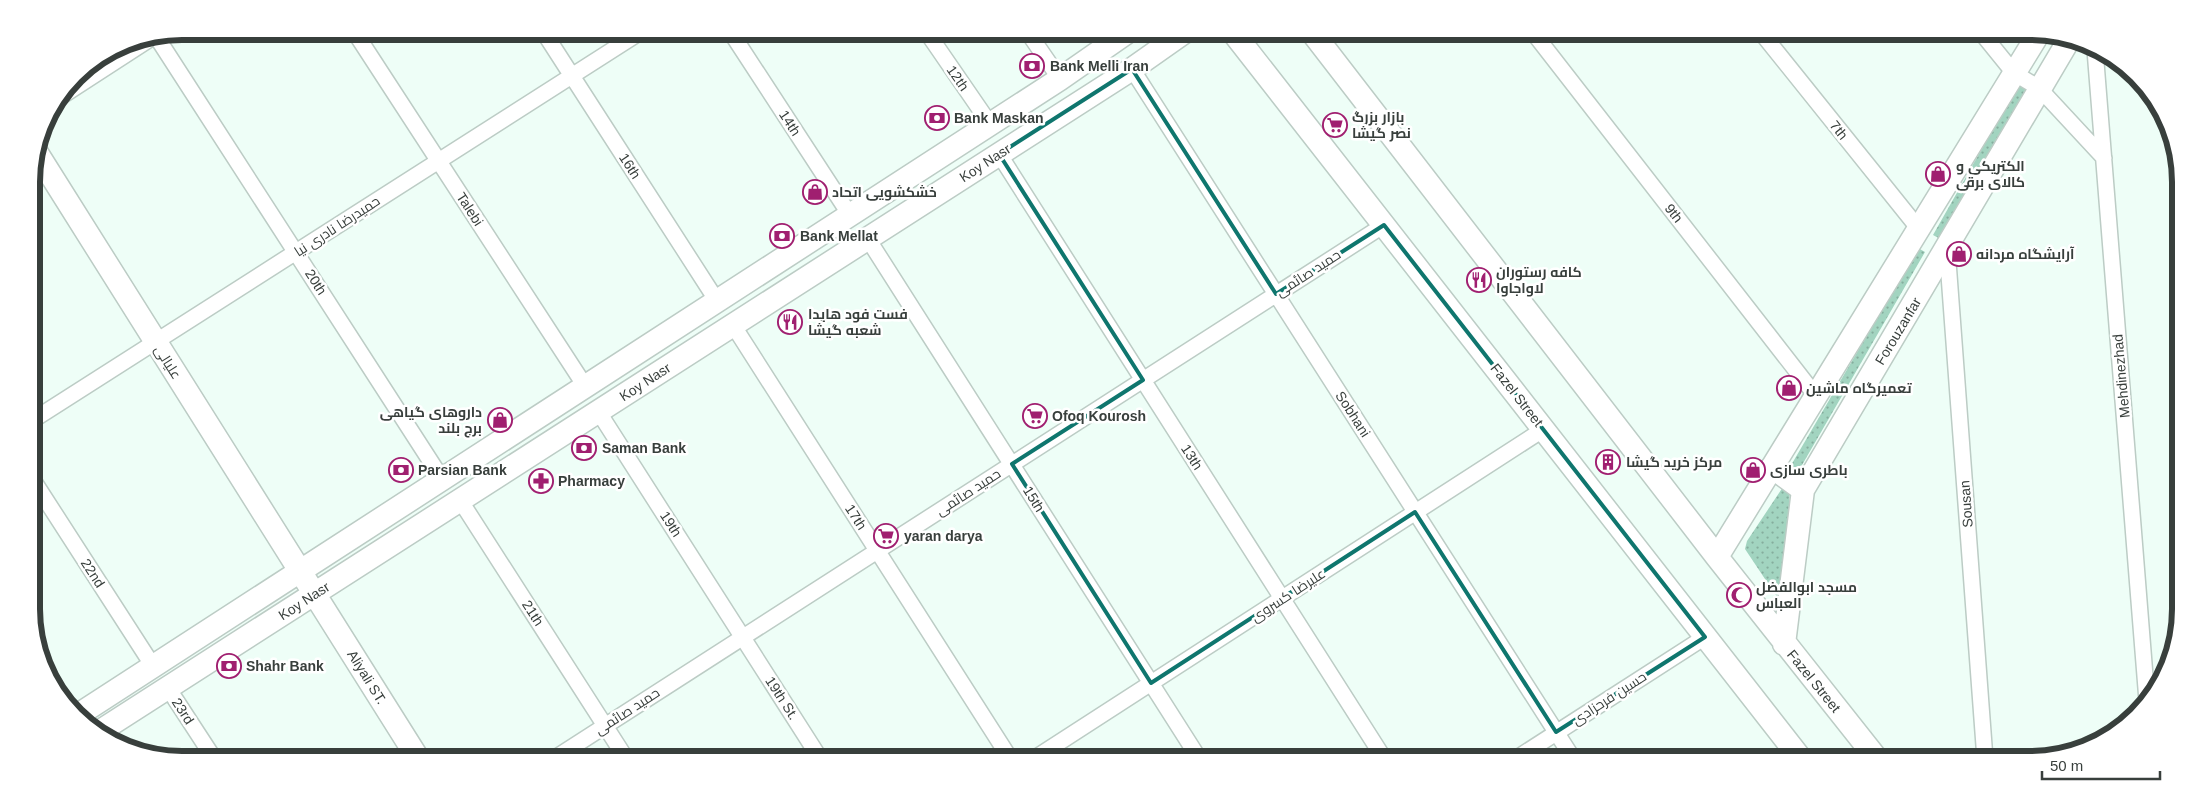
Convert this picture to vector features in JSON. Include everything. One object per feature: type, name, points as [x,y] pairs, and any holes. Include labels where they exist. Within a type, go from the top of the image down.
[{"type":"street","name":"Talebi","points":[[360,40],[585,386]]},
{"type":"street","name":"16th","points":[[549,40],[717,300]]},
{"type":"street","name":"حمیدرضا نادری نیا","points":[[40,416],[628,40]]},
{"type":"street","name":"14th","points":[[736,40],[850,215]]},
{"type":"street","name":"12th","points":[[932,40],[990,124]]},
{"type":"street","points":[[1033,40],[1060,79]]},
{"type":"street","name":"Koy Nasr","points":[[83,711],[1060,79],[1116,40]]},
{"type":"street","name":"Koy Nasr","points":[[105,728],[1132,69],[1173,40]]},
{"type":"street","name":"Fazel Street","points":[[1239,40],[1795,751]]},
{"type":"street","name":"Fazel Street","points":[[1318,40],[1717,558],[1870,751]]},
{"type":"street","name":"9th","points":[[1539,40],[1816,396]]},
{"type":"street","name":"7th","points":[[1767,40],[1918,229]]},
{"type":"street","points":[[1987,40],[2014,73],[2039,88],[2104,158]]},
{"type":"street","points":[[1717,558],[2034,40]]},
{"type":"street","name":"20th","points":[[160,42],[442,479]]},
{"type":"street","name":"Forouzanfar","points":[[1784,644],[1803,490],[2066,45]]},
{"type":"street","points":[[76,87],[136,48]]},
{"type":"street","name":"Mehdinezhad","points":[[2096,56],[2146,690]]},
{"type":"street","name":"Sobhani","points":[[1132,69],[1568,751]]},
{"type":"street","name":"13th","points":[[998,154],[1379,751]]},
{"type":"street","name":"علیالی","points":[[42,160],[315,594]]},
{"type":"street","name":"حمید صائمی","points":[[566,751],[1384,225]]},
{"type":"street","points":[[1918,229],[1947,248]]},
{"type":"street","name":"15th","points":[[868,238],[1194,751]]},
{"type":"street","name":"Sousan","points":[[1947,248],[1985,751]]},
{"type":"street","name":"17th","points":[[733,325],[1005,751]]},
{"type":"street","name":"19th","points":[[598,412],[742,637]]},
{"type":"street","name":"علیرضا کسروی","points":[[1046,751],[1544,429]]},
{"type":"street","points":[[1772,467],[1803,490]]},
{"type":"street","name":"22nd","points":[[40,491],[153,666]]},
{"type":"street","name":"21th","points":[[460,500],[621,751]]},
{"type":"street","name":"Aliyali ST.","points":[[315,594],[413,751]]},
{"type":"street","name":"حسین فرحزادی","points":[[1528,751],[1705,636]]},
{"type":"street","name":"19th St.","points":[[742,637],[815,751]]},
{"type":"street","name":"23rd","points":[[168,688],[209,751]]},
{"type":"highlighted area","points":[[1132,69],[1276,294],[1384,225],[1705,637],[1556,732],[1415,512],[1151,683],[1012,464],[1143,380],[999,154]]},
{"type":"green space","points":[[2018,85],[2027,90],[1942,240],[1933,235]]},
{"type":"green space","points":[[1918,248],[1925,252],[1798,472],[1790,467]]},
{"type":"green space","points":[[1785,484],[1790,486],[1786,599],[1779,600],[1745,549],[1747,541]]},
{"type":"place","name":"Bank Melli Iran","points":[[1032,66]]},
{"type":"place","name":"Bank Maskan","points":[[937,118]]},
{"type":"place","name":"بازار بزرگ نصر گیشا","points":[[1335,125]]},
{"type":"place","name":"الکتریکی و کالای برقی","points":[[1938,174]]},
{"type":"place","name":"خشکشویی اتحاد","points":[[815,192]]},
{"type":"place","name":"Bank Mellat","points":[[782,236]]},
{"type":"place","name":"آرایشگاه مردانه","points":[[1959,254]]},
{"type":"place","name":"کافه رستوران لاواجاوا","points":[[1479,280]]},
{"type":"place","name":"فست فود هایدا شعبه گیشا","points":[[790,322]]},
{"type":"place","name":"تعمیرگاه ماشین","points":[[1789,388]]},
{"type":"place","name":"Ofoq Kourosh","points":[[1035,416]]},
{"type":"place","name":"داروهای گیاهی برج بلند","points":[[500,420]]},
{"type":"place","name":"Saman Bank","points":[[584,448]]},
{"type":"place","name":"مرکز خرید گیشا","points":[[1608,462]]},
{"type":"place","name":"Parsian Bank","points":[[401,470]]},
{"type":"place","name":"باطری سازی","points":[[1753,470]]},
{"type":"place","name":"Pharmacy","points":[[541,481]]},
{"type":"place","name":"yaran darya","points":[[886,536]]},
{"type":"place","name":"مسجد ابوالفضل العباس","points":[[1739,595]]},
{"type":"place","name":"Shahr Bank","points":[[229,666]]}]
